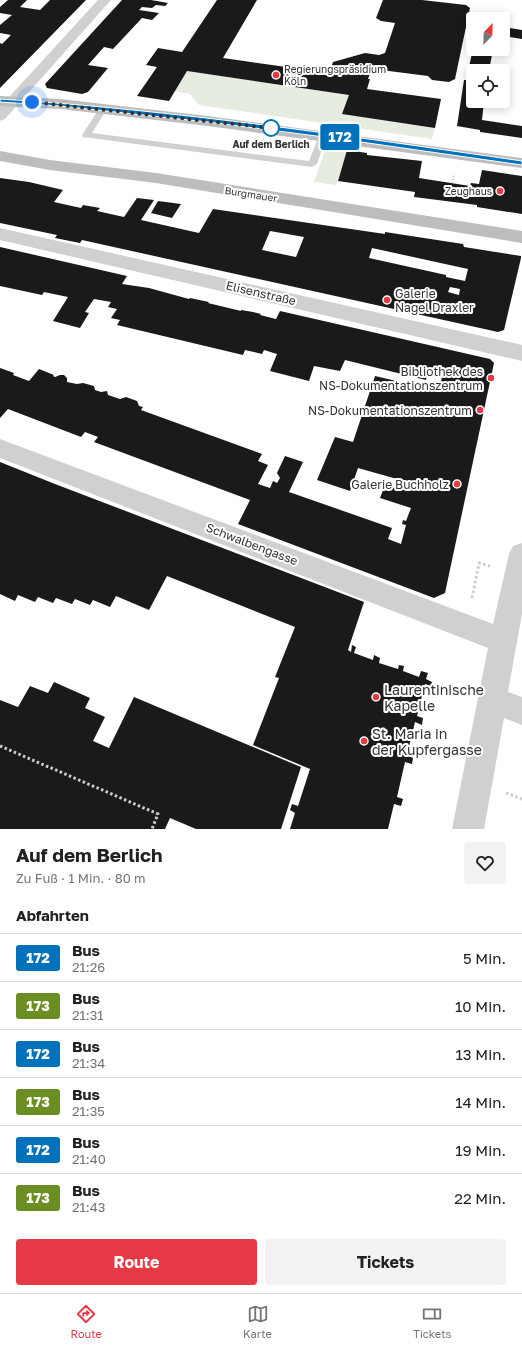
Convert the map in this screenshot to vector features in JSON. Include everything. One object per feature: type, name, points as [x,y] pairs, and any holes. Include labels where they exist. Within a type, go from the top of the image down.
[{"type":"street","points":[[0,116],[8,101],[43,68],[106,0]]},
{"type":"street","points":[[8,101],[103,109],[323,135],[522,163]]},
{"type":"street","name":"Burgmauer","points":[[0,156],[50,165],[156,178],[522,237]]},
{"type":"street","name":"Elisenstraße","points":[[0,234],[522,353]]},
{"type":"street","name":"Burgmauer","points":[[501,234],[522,242]]},
{"type":"street","name":"Schwalbengasse","points":[[0,448],[503,641]]},
{"type":"street","points":[[468,829],[503,641],[522,554]]},
{"type":"street","points":[[493,700],[522,711]]},
{"type":"lane","points":[[103,109],[86,135],[312,164],[323,135]]},
{"type":"path","points":[[472,598],[479,563]]},
{"type":"path","points":[[0,746],[158,814],[152,829]]},
{"type":"shaded area","points":[[187,71],[349,95],[435,128],[432,139],[199,105],[190,94],[174,91]]},
{"type":"shaded area","points":[[326,148],[347,150],[336,185],[314,182]]},
{"type":"building","points":[[8,0],[27,0],[20,7],[40,10],[50,0],[86,0],[0,88],[0,43],[2,44],[11,35],[0,33],[0,25],[12,15],[0,13],[0,7]]},
{"type":"building","points":[[122,0],[151,0],[168,3],[165,6],[156,5],[152,8],[142,7],[139,10],[159,13],[152,20],[142,18],[113,49],[104,47],[88,65],[108,68],[88,92],[82,94],[47,88],[45,84]]},
{"type":"building","points":[[217,0],[257,0],[223,58],[329,73],[333,62],[365,53],[379,55],[385,53],[395,23],[381,21],[376,18],[383,0],[422,0],[466,5],[470,8],[469,12],[466,12],[466,27],[455,79],[449,82],[432,80],[428,76],[381,70],[370,74],[368,79],[370,79],[367,89],[441,99],[435,128],[342,114],[349,95],[187,71],[169,101],[137,96],[157,67],[146,65],[158,48],[182,52]]},
{"type":"building","points":[[510,28],[522,30],[522,39],[510,37]]},
{"type":"building","points":[[471,56],[492,56],[490,64],[470,64]]},
{"type":"building","points":[[464,80],[466,80],[466,108],[483,108],[482,120],[522,126],[522,138],[480,132],[480,130],[457,126]]},
{"type":"building","points":[[347,150],[367,153],[367,155],[422,161],[419,178],[470,186],[471,183],[479,184],[482,170],[522,176],[522,214],[477,207],[477,205],[414,197],[415,192],[338,181]]},
{"type":"building","points":[[0,178],[29,182],[63,190],[54,202],[81,208],[83,205],[100,208],[97,211],[124,217],[137,198],[154,200],[141,220],[199,233],[213,209],[463,244],[464,247],[521,256],[521,258],[504,330],[498,332],[82,240],[80,243],[55,238],[57,235],[0,223]],"holes":[[[270,231],[304,237],[296,257],[262,250]],[[372,248],[468,269],[465,281],[446,277],[446,275],[369,258]],[[450,287],[460,289],[459,295],[448,292]]]},
{"type":"building","points":[[158,201],[181,204],[172,218],[151,213]]},
{"type":"building","points":[[0,247],[127,276],[122,284],[149,288],[241,311],[253,312],[276,319],[280,311],[490,359],[494,363],[445,593],[434,598],[238,524],[250,500],[94,442],[98,437],[85,432],[81,437],[8,409],[0,418],[0,368],[29,381],[39,369],[54,375],[53,376],[55,377],[64,375],[67,378],[67,382],[77,384],[83,383],[94,386],[95,390],[101,392],[107,391],[108,395],[120,399],[126,397],[137,401],[139,406],[143,407],[141,410],[262,454],[258,461],[268,465],[258,484],[270,488],[273,481],[277,483],[280,478],[277,473],[285,456],[303,462],[289,492],[392,528],[388,539],[401,544],[406,525],[402,524],[403,520],[406,521],[411,508],[380,498],[385,485],[402,490],[404,481],[358,468],[350,491],[317,480],[335,437],[353,442],[375,376],[439,391],[442,377],[427,373],[426,380],[345,360],[340,371],[314,366],[309,381],[270,371],[277,354],[264,350],[262,354],[245,350],[243,355],[117,325],[120,320],[111,318],[117,309],[108,307],[111,302],[94,299],[85,312],[89,313],[80,328],[53,321],[68,297],[44,292],[42,295],[0,286]]},
{"type":"building","points":[[0,462],[364,602],[348,650],[351,652],[352,645],[356,647],[354,653],[373,660],[374,655],[380,658],[379,663],[398,669],[399,665],[404,666],[403,671],[419,677],[421,671],[428,673],[426,679],[432,682],[431,686],[425,684],[417,716],[423,718],[422,725],[415,722],[407,755],[413,758],[412,764],[405,762],[397,797],[403,799],[401,806],[394,804],[388,829],[290,829],[295,813],[290,810],[292,804],[298,806],[310,769],[253,745],[279,678],[275,677],[295,627],[167,576],[149,610],[116,596],[110,607],[93,600],[90,605],[75,599],[72,604],[56,598],[53,603],[38,597],[35,602],[18,595],[15,601],[0,594]]},
{"type":"building","points":[[54,682],[90,698],[85,708],[105,717],[93,741],[109,748],[134,697],[301,767],[281,829],[196,829],[170,818],[165,829],[0,829],[0,700],[18,707],[30,686],[48,693]]},
{"type":"bus line","name":"172","points":[[0,101],[15,100],[139,112],[347,138],[522,163]]},
{"type":"place","name":"Regierungspräsidium Köln","points":[[276,75]]},
{"type":"place","name":"Auf dem Berlich","points":[[271,128]]},
{"type":"place","name":"Zeughaus","points":[[500,191]]},
{"type":"place","name":"Galerie Nagel Draxler","points":[[387,300]]},
{"type":"place","name":"Bibliothek des NS-Dokumentationszentrum","points":[[491,378]]},
{"type":"place","name":"NS-Dokumentationszentrum","points":[[480,410]]},
{"type":"place","name":"Galerie Buchholz","points":[[457,484]]},
{"type":"place","name":"Laurentinische Kapelle","points":[[376,697]]},
{"type":"place","name":"St. Maria in der Kupfergasse","points":[[364,741]]},
{"type":"route","points":[[32,102],[139,112],[271,128]]}]
